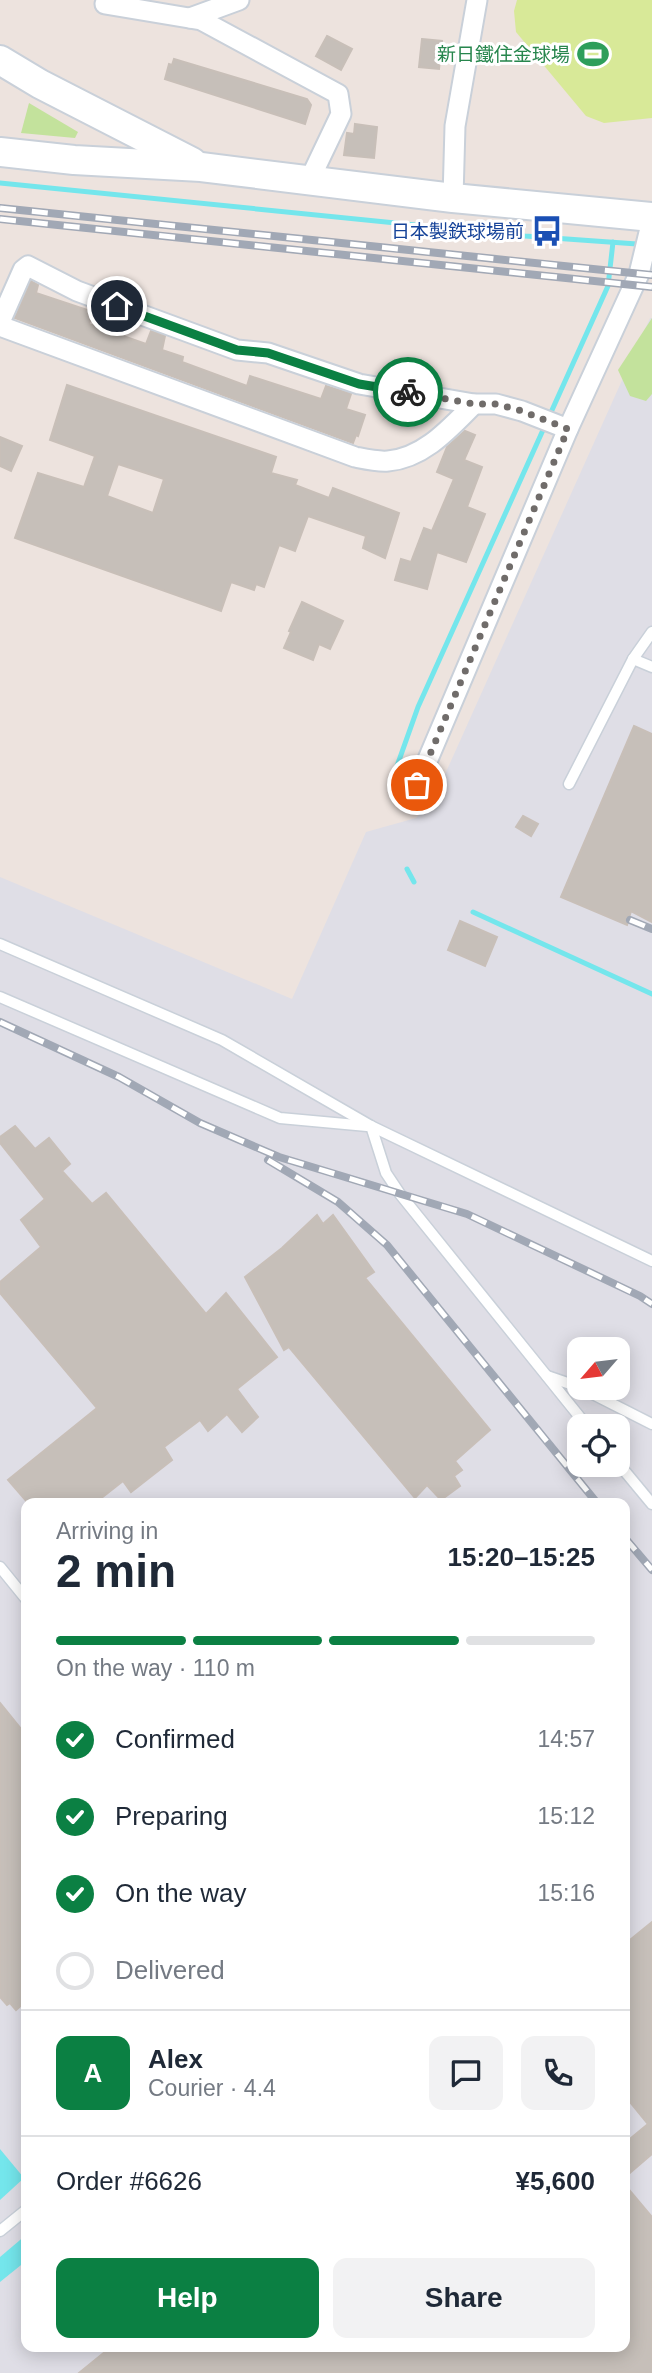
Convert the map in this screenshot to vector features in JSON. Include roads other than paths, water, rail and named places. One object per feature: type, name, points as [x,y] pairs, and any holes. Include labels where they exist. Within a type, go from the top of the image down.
[{"type":"street","points":[[190,18],[239,0]]},
{"type":"street","points":[[453,198],[455,126],[477,0]]},
{"type":"street","points":[[105,4],[201,20],[338,94],[341,114],[309,181]]},
{"type":"street","points":[[0,60],[40,84],[201,167]]},
{"type":"street","points":[[0,152],[74,160],[201,167],[652,219],[639,274],[554,424],[417,785]]},
{"type":"street","points":[[474,404],[429,445],[407,457],[387,461],[355,457],[0,324],[23,270],[28,267],[77,291],[237,350],[268,353],[359,384],[474,404],[496,404],[554,424]]},
{"type":"lane","points":[[569,784],[633,659],[652,632]]},
{"type":"lane","points":[[633,659],[652,667]]},
{"type":"lane","points":[[0,944],[222,1040],[371,1126],[652,1261]]},
{"type":"lane","points":[[0,997],[280,1118],[371,1126]]},
{"type":"lane","points":[[371,1126],[386,1173],[400,1194],[577,1414]]},
{"type":"lane","points":[[547,1376],[567,1383]]},
{"type":"lane","points":[[605,1400],[652,1424]]},
{"type":"lane","points":[[630,1477],[652,1504]]},
{"type":"lane","points":[[0,1567],[21,1593]]},
{"type":"lane","points":[[0,2231],[21,2214]]},
{"type":"water","points":[[0,2149],[21,2174],[21,2181],[0,2200]]},
{"type":"water","points":[[21,2239],[21,2265],[0,2282],[0,2257]]},
{"type":"waterway","points":[[0,183],[525,236],[637,244]]},
{"type":"waterway","points":[[395,791],[392,780],[418,707],[608,286],[613,242]]},
{"type":"waterway","points":[[407,869],[414,882]]},
{"type":"waterway","points":[[473,912],[652,994]]},
{"type":"railway","points":[[0,208],[652,275]]},
{"type":"railway","points":[[0,219],[652,287]]},
{"type":"railway","points":[[630,920],[652,929]]},
{"type":"railway","points":[[0,1022],[119,1077],[200,1123],[279,1157],[467,1214],[652,1304]]},
{"type":"railway","points":[[268,1160],[338,1202],[387,1245],[593,1498]]},
{"type":"railway","points":[[630,1544],[652,1570]]},
{"type":"place","name":"新日鐵住金球場","points":[[593,54]]},
{"type":"place","name":"日本製鉄球場前","points":[[547,231]]}]
